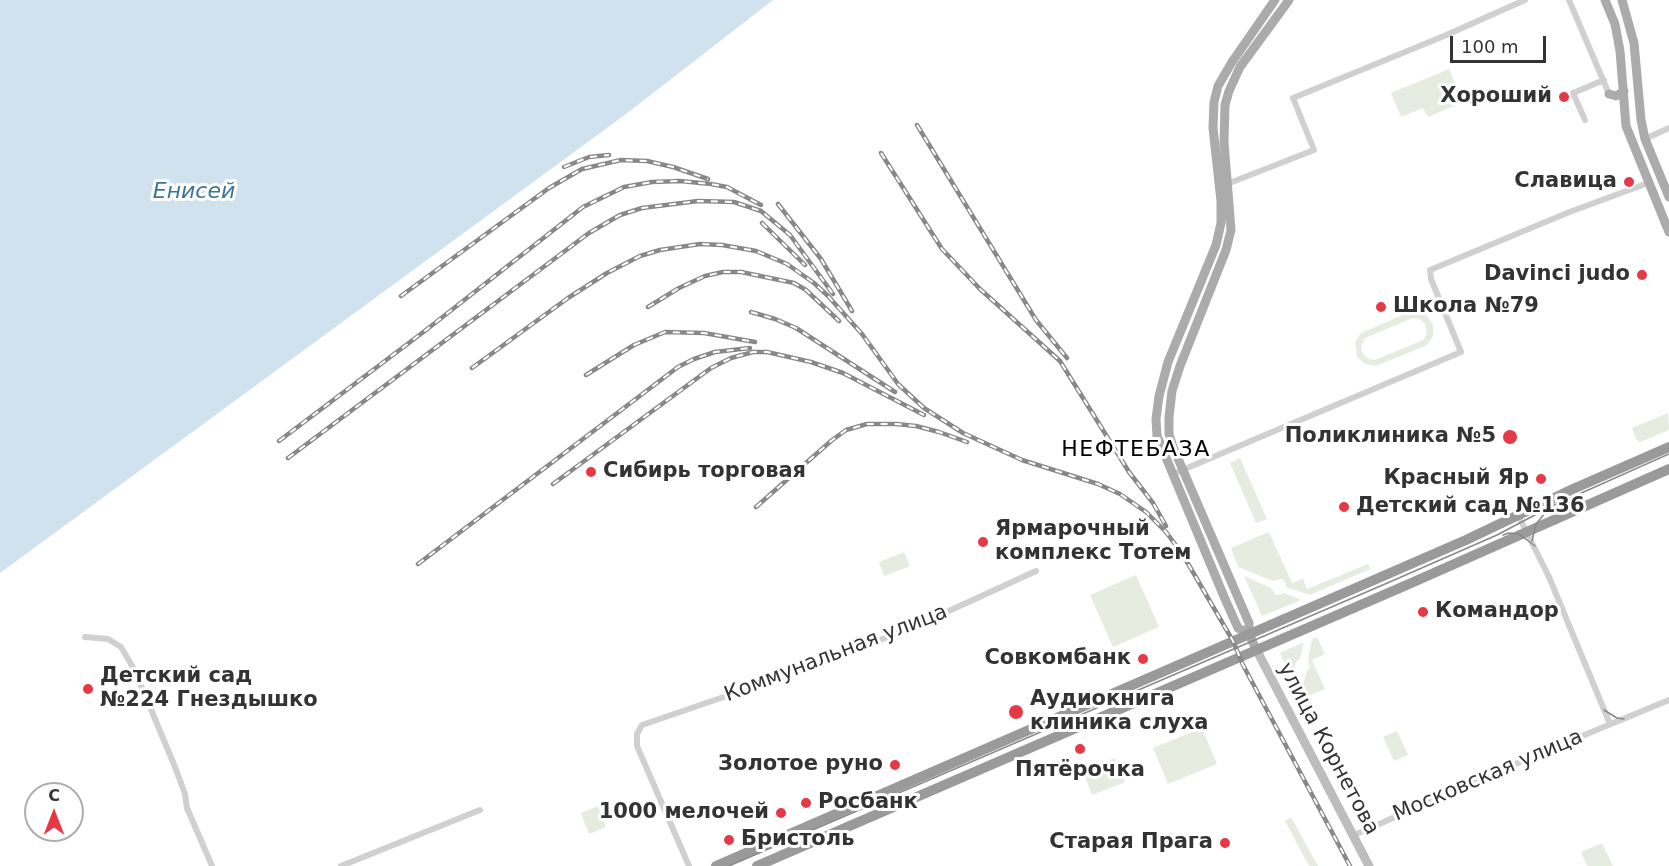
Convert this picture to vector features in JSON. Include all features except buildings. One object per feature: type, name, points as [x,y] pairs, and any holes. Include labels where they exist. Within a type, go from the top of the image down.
[{"type":"highway","points":[[716,866],[1466,540],[1669,447]]},
{"type":"highway","points":[[757,866],[1256,649],[1529,536],[1669,469]]},
{"type":"main road","points":[[1256,649],[1249,634],[1249,623],[1169,434],[1169,417],[1172,391],[1179,366],[1226,250],[1232,221],[1227,184],[1225,105],[1236,64],[1275,0]]},
{"type":"main road","points":[[1249,634],[1238,628],[1157,436],[1156,419],[1158,396],[1168,363],[1216,245],[1221,223],[1221,201],[1213,128],[1214,102],[1218,86],[1289,0]]},
{"type":"main road","points":[[1605,0],[1615,24],[1620,51],[1626,126],[1669,232]]},
{"type":"main road","points":[[1623,0],[1634,43],[1641,120],[1669,197]]},
{"type":"main road","points":[[1610,94],[1616,96],[1624,91]]},
{"type":"main road","points":[[1213,128],[1224,127]]},
{"type":"main road","name":"улица Корнетова","points":[[1256,649],[1369,866]]},
{"type":"street","points":[[1227,184],[1314,150],[1293,98],[1525,0]]},
{"type":"street","points":[[1569,0],[1610,94]]},
{"type":"street","points":[[1585,120],[1573,93],[1604,80]]},
{"type":"street","points":[[1646,139],[1669,128]]},
{"type":"street","points":[[1173,474],[1461,352],[1431,279],[1430,270],[1490,244],[1648,183]]},
{"type":"street","points":[[1518,515],[1549,577],[1611,724]]},
{"type":"street","name":"Коммунальная улица","points":[[689,866],[637,746],[637,734],[642,725],[769,682],[885,638],[1036,571]]},
{"type":"street","points":[[85,637],[108,639],[121,647],[135,671],[175,767],[185,794],[187,808],[212,866]]},
{"type":"street","name":"Московская улица","points":[[1352,836],[1473,782],[1669,700]]},
{"type":"street","points":[[341,866],[480,810]]},
{"type":"shaded area","points":[[1449,69],[1463,102],[1428,117],[1423,108],[1401,117],[1391,93]]},
{"type":"shaded area","points":[[1418,312],[1427,316],[1433,325],[1433,336],[1427,345],[1376,366],[1365,364],[1357,357],[1355,342],[1361,333],[1407,313]],"holes":[[[1413,318],[1420,319],[1425,324],[1427,334],[1423,340],[1375,360],[1368,359],[1363,354],[1361,347],[1365,338]]]},
{"type":"shaded area","points":[[1668,413],[1669,430],[1640,442],[1636,439],[1632,428]]},
{"type":"shaded area","points":[[1240,458],[1267,519],[1256,523],[1230,463]]},
{"type":"shaded area","points":[[1269,532],[1292,583],[1303,579],[1307,589],[1368,564],[1370,569],[1310,595],[1286,587],[1282,579],[1273,581],[1238,567],[1231,548]]},
{"type":"shaded area","points":[[904,552],[910,566],[884,576],[879,562]]},
{"type":"shaded area","points":[[1136,575],[1159,627],[1113,647],[1090,595]]},
{"type":"shaded area","points":[[1244,576],[1271,588],[1276,595],[1284,593],[1301,600],[1262,616]]},
{"type":"shaded area","points":[[1317,637],[1325,654],[1312,660],[1325,689],[1300,699],[1306,673],[1310,667],[1308,660],[1312,639]]},
{"type":"shaded area","points":[[1304,642],[1300,659],[1296,662],[1295,685],[1280,653]]},
{"type":"shaded area","points":[[1202,728],[1217,764],[1168,784],[1153,748]]},
{"type":"shaded area","points":[[1397,731],[1408,755],[1394,761],[1383,737]]},
{"type":"shaded area","points":[[1115,758],[1125,782],[1092,795],[1083,771]]},
{"type":"shaded area","points":[[598,806],[606,827],[589,834],[581,813]]},
{"type":"shaded area","points":[[1291,817],[1318,866],[1309,866],[1285,821]]},
{"type":"shaded area","points":[[1602,843],[1613,866],[1587,866],[1581,852]]},
{"type":"water","name":"Енисей","points":[[0,0],[773,0],[626,114],[0,573]]},
{"type":"tram line","points":[[729,866],[1497,535],[1550,507],[1669,454]]},
{"type":"tram line","points":[[1532,541],[1536,524],[1546,512]]},
{"type":"tram line","points":[[1503,535],[1519,534],[1535,546]]},
{"type":"tram line","points":[[1604,710],[1617,718],[1624,719]]},
{"type":"railway","points":[[917,125],[1036,320],[1067,358]]},
{"type":"railway","points":[[881,153],[942,249],[980,289],[1060,361],[1129,472],[1153,503],[1166,526]]},
{"type":"railway","points":[[564,167],[589,157],[609,155]]},
{"type":"railway","points":[[401,296],[549,188],[582,169],[621,160],[647,161],[708,179]]},
{"type":"railway","points":[[279,441],[583,207],[624,187],[652,182],[680,181],[727,187],[761,205]]},
{"type":"railway","points":[[288,458],[589,233],[620,215],[642,208],[698,201],[734,202],[761,211],[790,235],[833,294]]},
{"type":"railway","points":[[778,204],[821,259],[852,311]]},
{"type":"railway","points":[[762,223],[805,265]]},
{"type":"railway","points":[[472,368],[568,298],[607,273],[640,256],[660,250],[700,244],[722,245],[756,251],[787,264],[828,296],[862,334],[898,384],[924,408],[963,433],[1022,460],[1098,484],[1120,494],[1146,512],[1166,532],[1183,555],[1233,641],[1243,665],[1350,866]]},
{"type":"railway","points":[[648,307],[679,288],[705,276],[723,272],[741,272],[794,283],[806,290],[839,321]]},
{"type":"railway","points":[[751,312],[796,328],[895,392]]},
{"type":"railway","points":[[586,375],[634,345],[665,332],[704,333],[755,342]]},
{"type":"railway","points":[[418,564],[678,367],[715,352],[750,348]]},
{"type":"railway","points":[[553,484],[711,368],[731,358],[753,352],[767,352],[811,362],[843,373],[924,415]]},
{"type":"railway","points":[[756,507],[846,430],[867,424],[896,424],[916,426],[967,442]]},
{"type":"place","name":"Хороший","points":[[1564,97]]},
{"type":"place","name":"Славица","points":[[1629,182]]},
{"type":"place","name":"Davinci judo","points":[[1642,275]]},
{"type":"place","name":"Школа №79","points":[[1381,307]]},
{"type":"place","name":"Поликлиника №5","points":[[1510,437]]},
{"type":"place","name":"Сибирь торговая","points":[[591,472]]},
{"type":"place","name":"Красный Яр","points":[[1541,479]]},
{"type":"place","name":"Детский сад №136","points":[[1344,507]]},
{"type":"place","name":"Ярмарочный комплекс Тотем","points":[[983,542]]},
{"type":"place","name":"Командор","points":[[1423,612]]},
{"type":"place","name":"Совкомбанк","points":[[1143,659]]},
{"type":"place","name":"Детский сад №224 Гнездышко","points":[[88,689]]},
{"type":"place","name":"Аудиокнига клиника слуха","points":[[1016,712]]},
{"type":"place","name":"Пятёрочка","points":[[1080,749]]},
{"type":"place","name":"Золотое руно","points":[[895,765]]},
{"type":"place","name":"Росбанк","points":[[806,803]]},
{"type":"place","name":"1000 мелочей","points":[[781,813]]},
{"type":"place","name":"Бристоль","points":[[729,840]]},
{"type":"place","name":"Старая Прага","points":[[1225,843]]},
{"type":"district","name":"НЕФТЕБАЗА","points":[[1136,450]]}]
